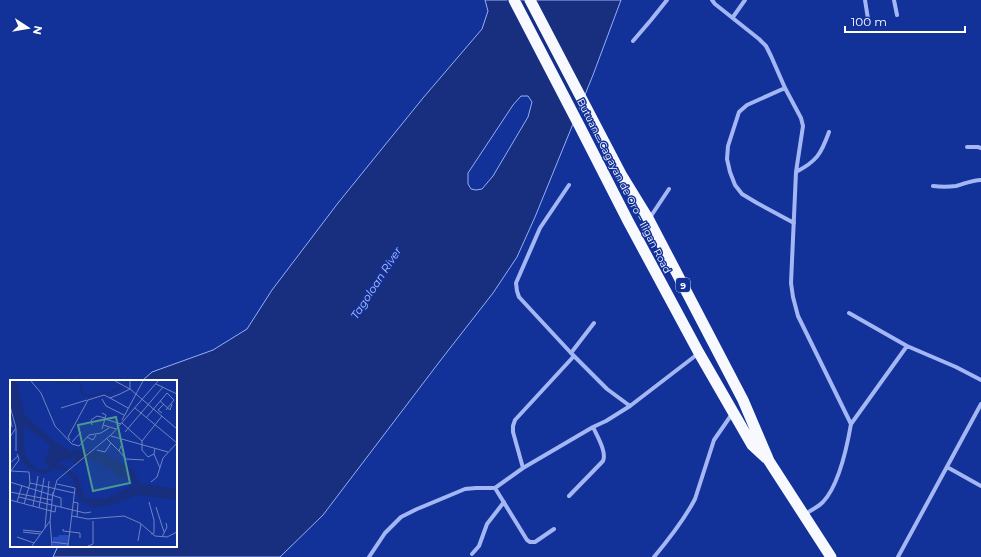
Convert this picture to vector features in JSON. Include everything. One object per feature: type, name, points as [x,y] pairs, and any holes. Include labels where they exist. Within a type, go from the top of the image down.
[{"type":"highway","name":"Butuan – Cagayan de Oro – Iligan Road","points":[[514,0],[628,221],[699,353],[752,445],[769,461]]},
{"type":"highway","name":"Butuan – Cagayan de Oro – Iligan Road","points":[[530,0],[622,176],[649,220],[743,400],[769,461],[831,557]]},
{"type":"street","points":[[633,41],[667,0]]},
{"type":"street","points":[[712,0],[766,46],[785,88],[801,118],[803,126],[796,172],[791,283],[798,316],[852,424]]},
{"type":"street","points":[[733,17],[745,0]]},
{"type":"street","points":[[865,0],[868,19]]},
{"type":"street","points":[[894,0],[897,15]]},
{"type":"street","points":[[785,88],[747,105],[739,112],[728,146],[727,159],[730,172],[742,194],[794,222]]},
{"type":"street","points":[[796,172],[809,165],[817,157],[825,144],[829,132]]},
{"type":"street","points":[[967,147],[978,146],[981,148]]},
{"type":"street","points":[[933,186],[956,186],[974,180],[981,180]]},
{"type":"street","points":[[569,185],[540,228],[516,283],[517,291],[519,297],[573,355],[607,389],[630,406]]},
{"type":"street","points":[[649,220],[669,189]]},
{"type":"street","points":[[849,313],[907,346],[956,367],[981,380]]},
{"type":"street","points":[[523,468],[513,432],[515,420],[573,355],[594,323]]},
{"type":"street","points":[[803,515],[819,506],[830,494],[839,474],[852,424],[907,346]]},
{"type":"street","points":[[369,557],[385,533],[401,518],[417,509],[465,489],[495,488],[523,468],[630,406],[699,353]]},
{"type":"street","points":[[898,557],[981,404]]},
{"type":"street","points":[[654,557],[669,539],[692,505],[714,440],[733,412]]},
{"type":"street","points":[[568,496],[603,461],[605,457],[593,427]]},
{"type":"street","points":[[947,467],[981,486]]},
{"type":"street","points":[[495,488],[527,540],[534,542],[554,529]]},
{"type":"street","points":[[472,554],[479,546],[487,524],[504,502]]},
{"type":"water","name":"Tagoloan River","points":[[485,0],[621,0],[593,75],[517,257],[493,293],[323,515],[280,557],[53,557],[58,547],[177,547],[177,380],[143,380],[152,372],[213,350],[247,329],[272,290],[338,203],[423,98],[482,29],[488,11]],"holes":[[[521,96],[528,96],[532,102],[528,117],[493,176],[482,189],[471,189],[468,184],[468,173],[513,105]]]},
{"type":"pier","points":[[507,0],[521,0],[580,111],[574,127]]}]
